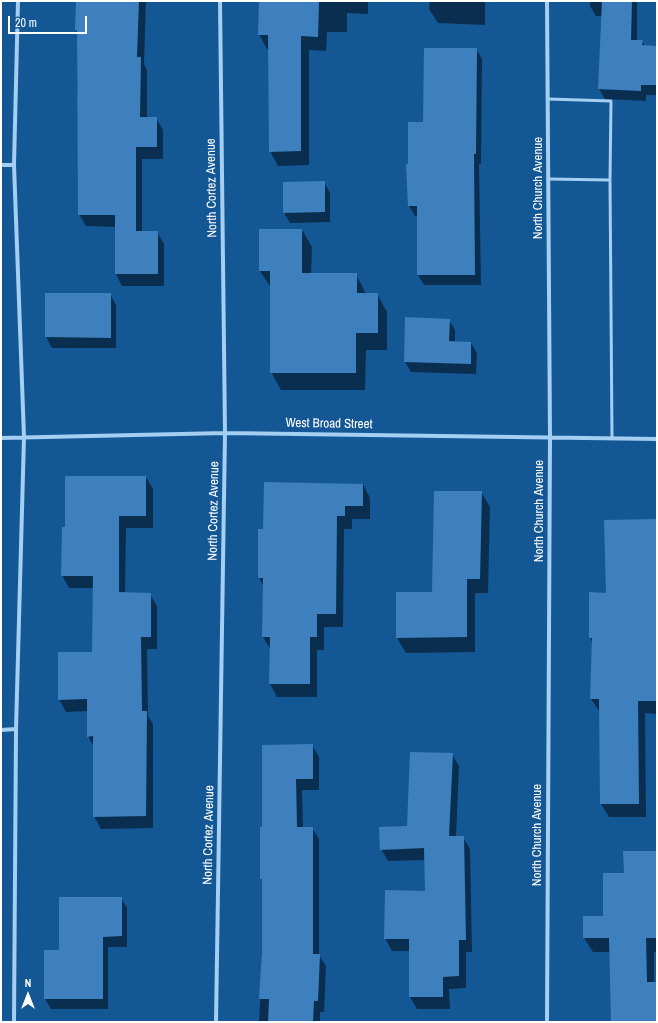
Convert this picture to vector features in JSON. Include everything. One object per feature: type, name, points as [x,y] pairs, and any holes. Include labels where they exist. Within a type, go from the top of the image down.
[{"type":"street","points":[[14,1022],[16,730],[24,437],[14,165],[18,1]]},
{"type":"street","name":"North Cortez Avenue","points":[[216,1022],[226,433],[220,1]]},
{"type":"street","name":"North Church Avenue","points":[[547,1],[550,438],[547,1022]]},
{"type":"street","points":[[1,165],[14,165]]},
{"type":"street","name":"West Broad Street","points":[[1,438],[226,433],[657,439]]},
{"type":"street","points":[[1,730],[16,730]]},
{"type":"lane","points":[[548,99],[611,101],[610,180],[612,438]]},
{"type":"lane","points":[[548,179],[610,180]]},
{"type":"building","points":[[76,1],[139,1],[137,57],[141,57],[140,117],[157,117],[157,147],[136,147],[136,231],[158,231],[158,274],[115,274],[115,215],[78,215],[77,30],[75,30]]},
{"type":"building","points":[[259,1],[319,1],[318,37],[301,36],[301,151],[269,152],[268,35],[258,35]]},
{"type":"building","points":[[602,1],[632,1],[631,40],[643,40],[642,45],[657,46],[657,85],[641,85],[641,91],[598,89]]},
{"type":"building","points":[[424,48],[477,48],[476,154],[474,154],[475,275],[417,275],[417,206],[408,206],[406,164],[408,164],[408,122],[423,122]]},
{"type":"building","points":[[325,181],[325,212],[283,213],[283,182]]},
{"type":"building","points":[[259,229],[302,229],[302,273],[357,273],[357,293],[378,293],[378,333],[356,333],[356,373],[270,373],[270,271],[259,271]]},
{"type":"building","points":[[45,293],[111,293],[111,338],[45,337]]},
{"type":"building","points":[[405,317],[450,319],[449,341],[471,342],[471,364],[404,362]]},
{"type":"building","points":[[65,476],[146,476],[146,516],[119,516],[119,592],[151,593],[151,637],[141,637],[142,711],[147,711],[146,816],[93,817],[93,736],[87,737],[87,699],[58,700],[58,652],[92,652],[93,576],[61,576],[62,527],[65,527]]},
{"type":"building","points":[[264,482],[363,484],[363,506],[345,506],[345,516],[337,516],[336,614],[317,614],[317,637],[310,637],[310,684],[269,684],[270,637],[262,637],[263,578],[258,578],[258,529],[263,529]]},
{"type":"building","points":[[434,491],[482,491],[480,579],[467,579],[467,637],[396,638],[396,592],[432,592]]},
{"type":"building","points":[[657,519],[657,701],[638,701],[639,804],[600,804],[599,699],[590,699],[592,638],[589,638],[589,592],[606,593],[604,520]]},
{"type":"building","points":[[313,744],[313,779],[296,779],[297,827],[313,827],[313,954],[320,954],[318,1001],[314,1001],[313,1022],[268,1022],[269,999],[259,999],[262,952],[260,827],[262,827],[262,745]]},
{"type":"building","points":[[410,752],[453,753],[449,836],[464,836],[466,940],[459,940],[459,976],[443,977],[443,997],[409,997],[409,939],[384,939],[385,890],[425,891],[424,848],[380,850],[379,827],[407,826]]},
{"type":"building","points":[[623,851],[657,851],[657,938],[646,938],[647,982],[657,982],[657,1022],[611,1022],[609,938],[583,938],[583,916],[603,916],[603,873],[624,873]]},
{"type":"building","points":[[59,897],[122,897],[122,936],[103,937],[103,999],[44,999],[44,950],[59,950]]}]
